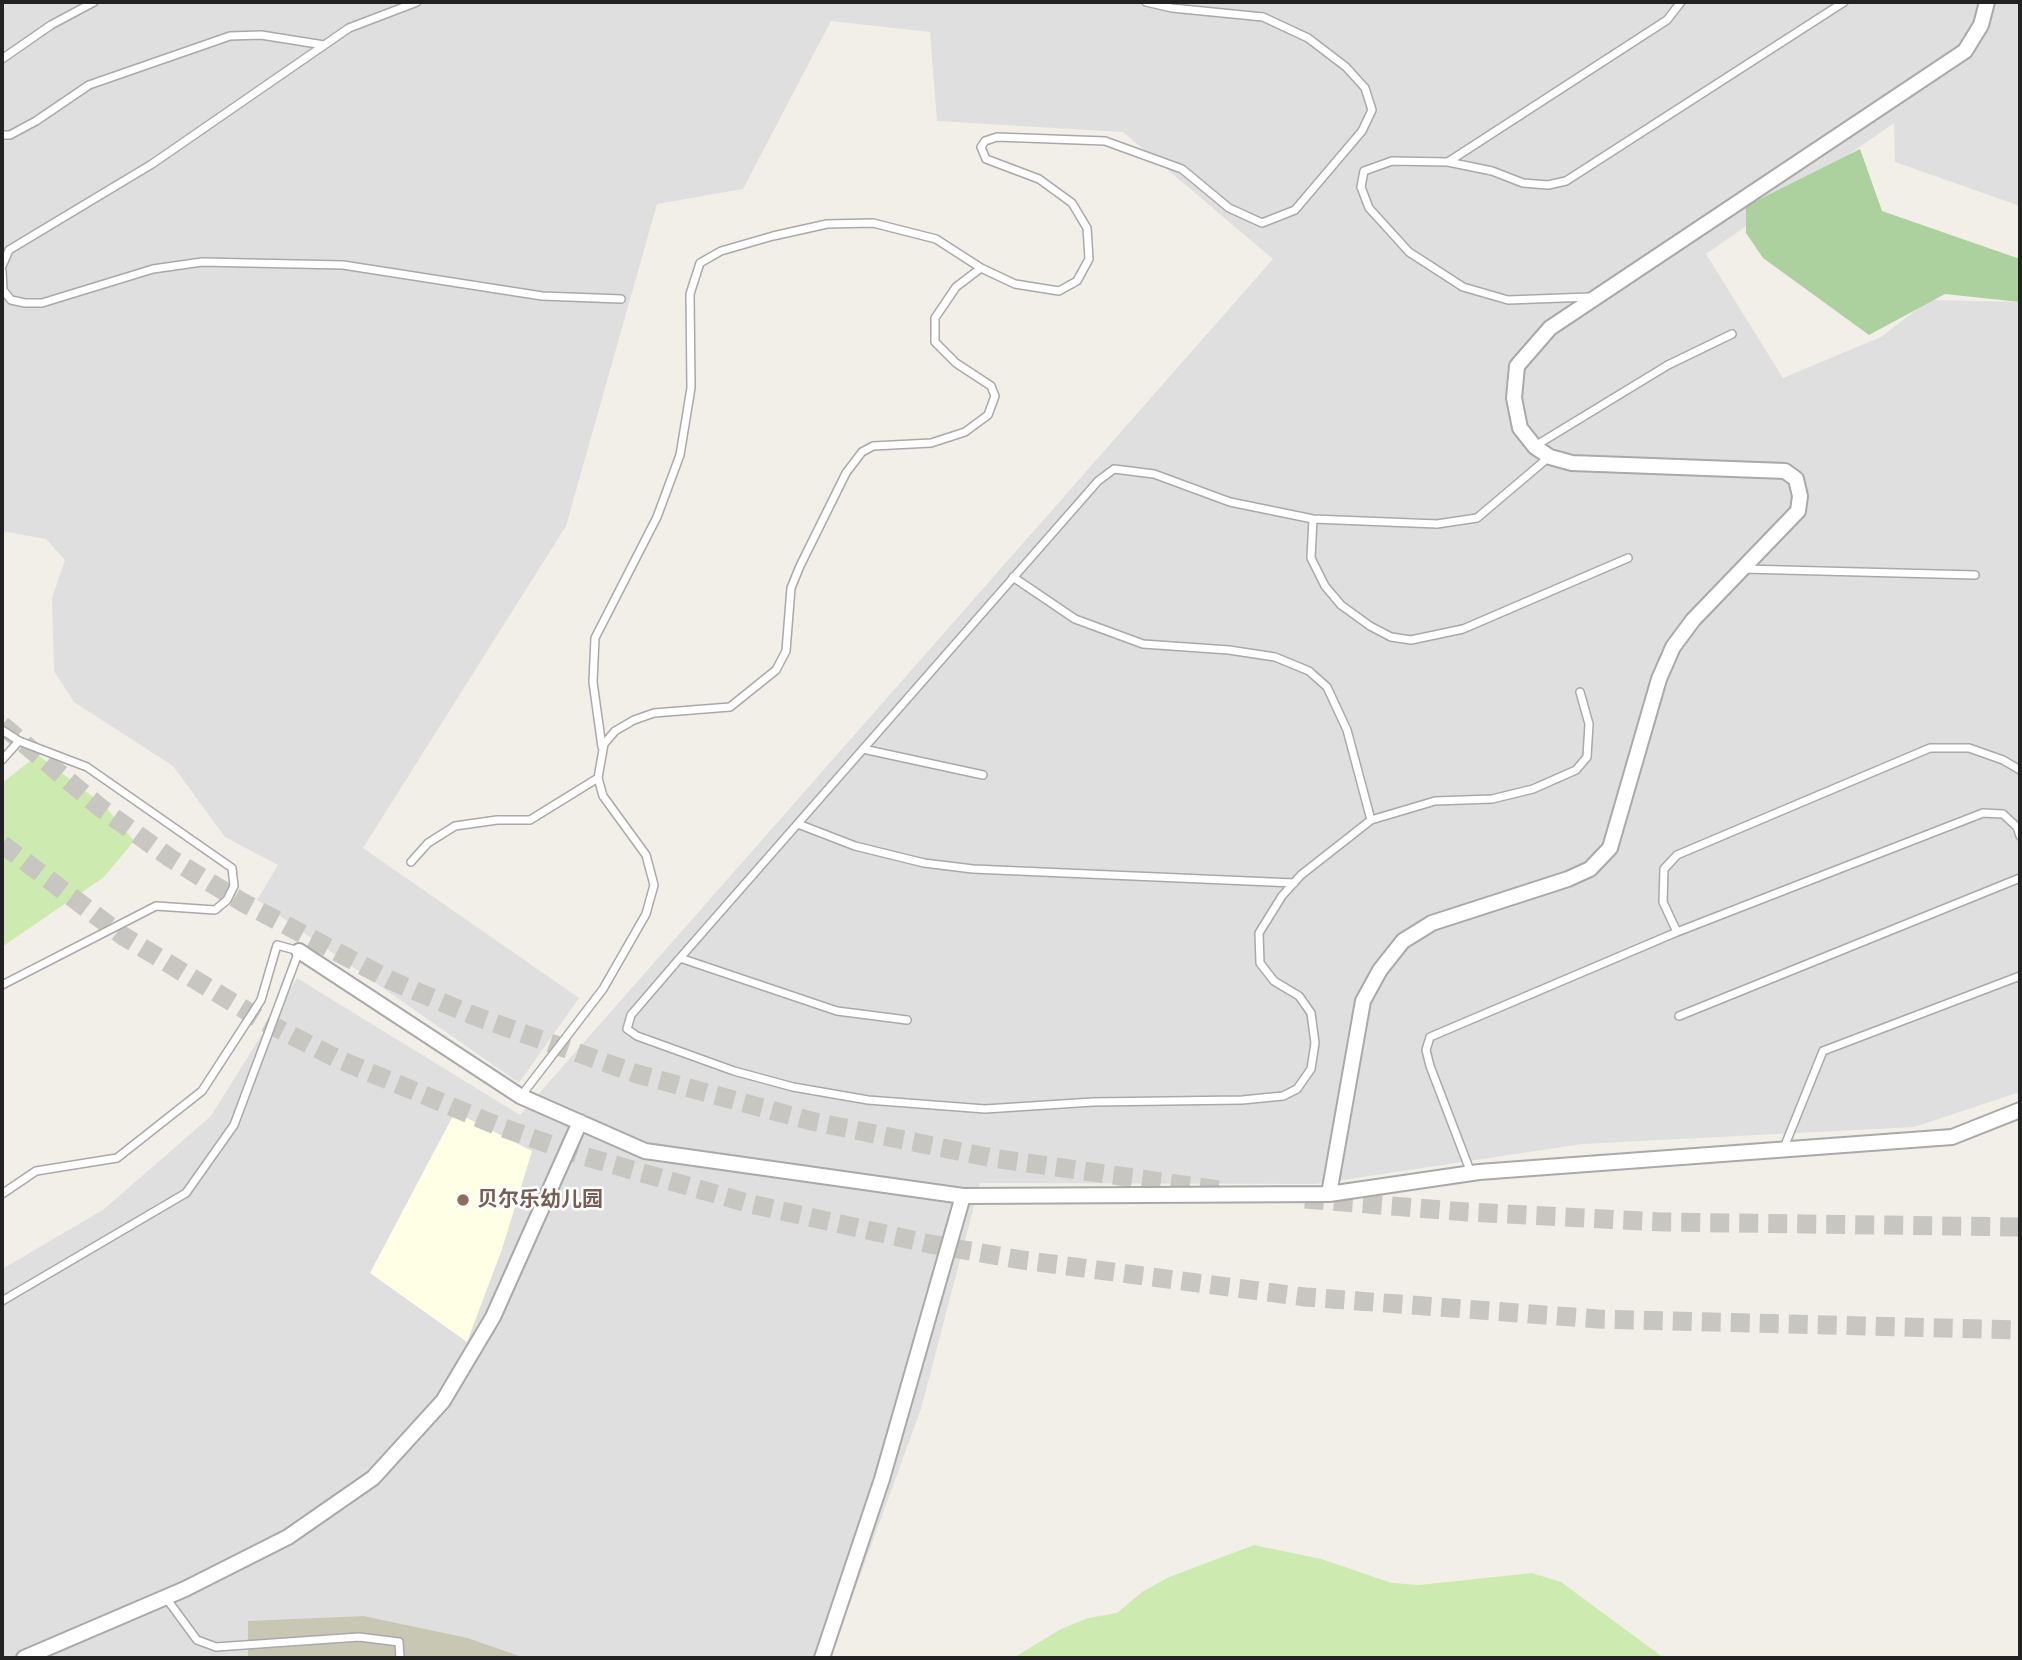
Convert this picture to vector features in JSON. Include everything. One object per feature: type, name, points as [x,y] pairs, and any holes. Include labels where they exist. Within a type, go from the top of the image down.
[{"type":"street","points":[[1329,1194],[1363,1001],[1380,970],[1404,941],[1432,923],[1590,869],[1610,848],[1655,691],[1673,647],[1693,620],[1798,511],[1800,496],[1796,479],[1785,471],[1572,463],[1550,457],[1535,447],[1520,428],[1514,398],[1517,366],[1550,328],[1965,51],[1981,25],[1987,2]]},
{"type":"street","points":[[299,951],[522,1096],[645,1151],[963,1196],[1329,1194],[1471,1173],[1952,1137],[2020,1110]]},
{"type":"street","points":[[24,1658],[165,1598],[288,1537],[373,1478],[443,1401],[493,1317],[580,1122]]},
{"type":"street","points":[[822,1658],[882,1479],[963,1196]]},
{"type":"lane","points":[[2,59],[51,25],[94,2]]},
{"type":"lane","points":[[417,2],[349,28],[152,164],[9,250],[2,268],[3,290],[12,300],[43,303],[153,269],[202,262],[343,265],[542,296],[621,299]]},
{"type":"lane","points":[[522,1096],[603,989],[646,914],[654,885],[646,855],[603,796],[598,778],[602,751],[593,682],[595,638],[657,517],[680,455],[691,388],[690,294],[700,263],[721,251],[773,236],[827,224],[873,223],[936,239],[981,268],[1015,284],[1059,291],[1077,281],[1089,259],[1087,228],[1072,203],[1039,179],[986,159],[981,147],[985,141],[997,137],[1105,141],[1182,169],[1229,208],[1262,223],[1295,210],[1362,131],[1372,110],[1365,88],[1346,67],[1308,38],[1264,17],[1172,8],[1146,2]]},
{"type":"lane","points":[[1448,162],[1667,20],[1681,2]]},
{"type":"lane","points":[[1598,297],[1508,300],[1463,287],[1409,252],[1369,208],[1361,187],[1364,171],[1392,162],[1448,162],[1492,171],[1523,183],[1548,185],[1566,181],[1844,2]]},
{"type":"lane","points":[[2,135],[10,135],[36,121],[89,85],[230,36],[261,35],[324,45]]},
{"type":"lane","points":[[602,751],[615,731],[634,720],[654,713],[730,706],[776,670],[786,651],[792,588],[800,566],[846,473],[862,452],[873,446],[931,443],[965,432],[988,415],[995,396],[990,386],[956,363],[935,342],[934,325],[935,318],[956,287],[981,268]]},
{"type":"lane","points":[[1535,447],[1668,365],[1732,334]]},
{"type":"lane","points":[[1550,457],[1477,518],[1437,524],[1313,519],[1230,502],[1154,474],[1114,469],[1098,481],[680,958],[631,1015],[627,1029],[637,1036],[734,1071],[793,1087],[868,1100],[985,1109],[1093,1102],[1242,1100],[1283,1096],[1297,1089],[1311,1069],[1315,1043],[1311,1013],[1299,996],[1274,981],[1260,963],[1259,933],[1268,915],[1294,883],[1371,820],[1435,801],[1492,799],[1533,789],[1576,769],[1587,757],[1589,724],[1580,692]]},
{"type":"lane","points":[[1313,519],[1311,558],[1325,586],[1341,605],[1370,626],[1391,636],[1411,640],[1463,629],[1628,558]]},
{"type":"lane","points":[[1743,569],[1975,575]]},
{"type":"lane","points":[[1013,577],[1074,619],[1143,644],[1229,650],[1275,657],[1308,671],[1327,687],[1348,730],[1371,820]]},
{"type":"lane","points":[[2,730],[19,741],[87,767],[143,804],[232,868],[234,886],[227,900],[215,910],[156,906],[2,985]]},
{"type":"lane","points":[[2,760],[19,741]]},
{"type":"lane","points":[[1677,932],[1663,902],[1664,869],[1677,855],[1930,748],[1969,748],[2003,760],[2020,771]]},
{"type":"lane","points":[[863,749],[984,775]]},
{"type":"lane","points":[[411,862],[428,843],[455,826],[497,820],[530,820],[598,778]]},
{"type":"lane","points":[[1471,1173],[1430,1066],[1426,1049],[1430,1037],[1677,932],[1983,813],[2003,814],[2017,827],[2020,836]]},
{"type":"lane","points":[[798,824],[855,846],[924,863],[1294,883]]},
{"type":"lane","points":[[1679,1016],[2020,878]]},
{"type":"lane","points":[[2,1194],[36,1171],[117,1158],[202,1091],[261,1000],[277,945],[299,951],[234,1125],[186,1193],[2,1301]]},
{"type":"lane","points":[[680,958],[837,1011],[907,1020]]},
{"type":"lane","points":[[1782,1151],[1823,1051],[2020,976]]},
{"type":"lane","points":[[165,1598],[197,1640],[216,1647],[359,1637],[399,1642],[400,1658]]},
{"type":"shaded area","points":[[2,2],[2020,2],[2020,206],[1895,162],[1894,123],[1706,254],[1783,378],[1881,337],[1929,300],[2020,302],[2020,1092],[1914,1127],[1582,1144],[1316,1184],[980,1183],[921,1409],[830,1658],[525,1658],[468,1638],[364,1616],[248,1622],[248,1658],[2,1658],[2,1269],[103,1210],[211,1116],[297,978],[520,1115],[1273,259],[1123,132],[937,121],[930,32],[831,21],[743,189],[657,204],[566,526],[363,848],[579,998],[519,1083],[257,900],[278,865],[225,837],[173,766],[74,702],[54,671],[52,598],[65,560],[46,539],[2,531]]},
{"type":"shaded area","name":"贝尔乐幼儿园","points":[[455,1112],[532,1151],[502,1249],[467,1342],[370,1273]]},
{"type":"shaded area","points":[[364,1616],[468,1638],[525,1658],[248,1658],[248,1621]]},
{"type":"green space","points":[[1860,149],[1882,211],[2020,259],[2020,302],[1945,294],[1869,335],[1763,258],[1746,233],[1746,206]]},
{"type":"green space","points":[[38,755],[105,806],[134,841],[104,877],[2,947],[2,783]]},
{"type":"green space","points":[[1254,1545],[1321,1559],[1392,1583],[1419,1585],[1532,1573],[1561,1582],[1664,1658],[1013,1658],[1061,1629],[1088,1618],[1117,1613],[1142,1592],[1169,1577]]},
{"type":"tunnel","points":[[2,725],[102,809],[170,858],[242,902],[392,981],[472,1015],[637,1074],[811,1121],[992,1158],[1226,1191]]},
{"type":"tunnel","points":[[2,844],[123,936],[265,1022],[340,1060],[498,1126],[580,1155],[751,1204],[930,1244],[1022,1260],[1305,1297],[1598,1319],[2020,1330]]},
{"type":"tunnel","points":[[1305,1199],[1467,1212],[1664,1222],[2020,1227]]},
{"type":"place","name":"贝尔乐幼儿园","points":[[463,1200]]}]
